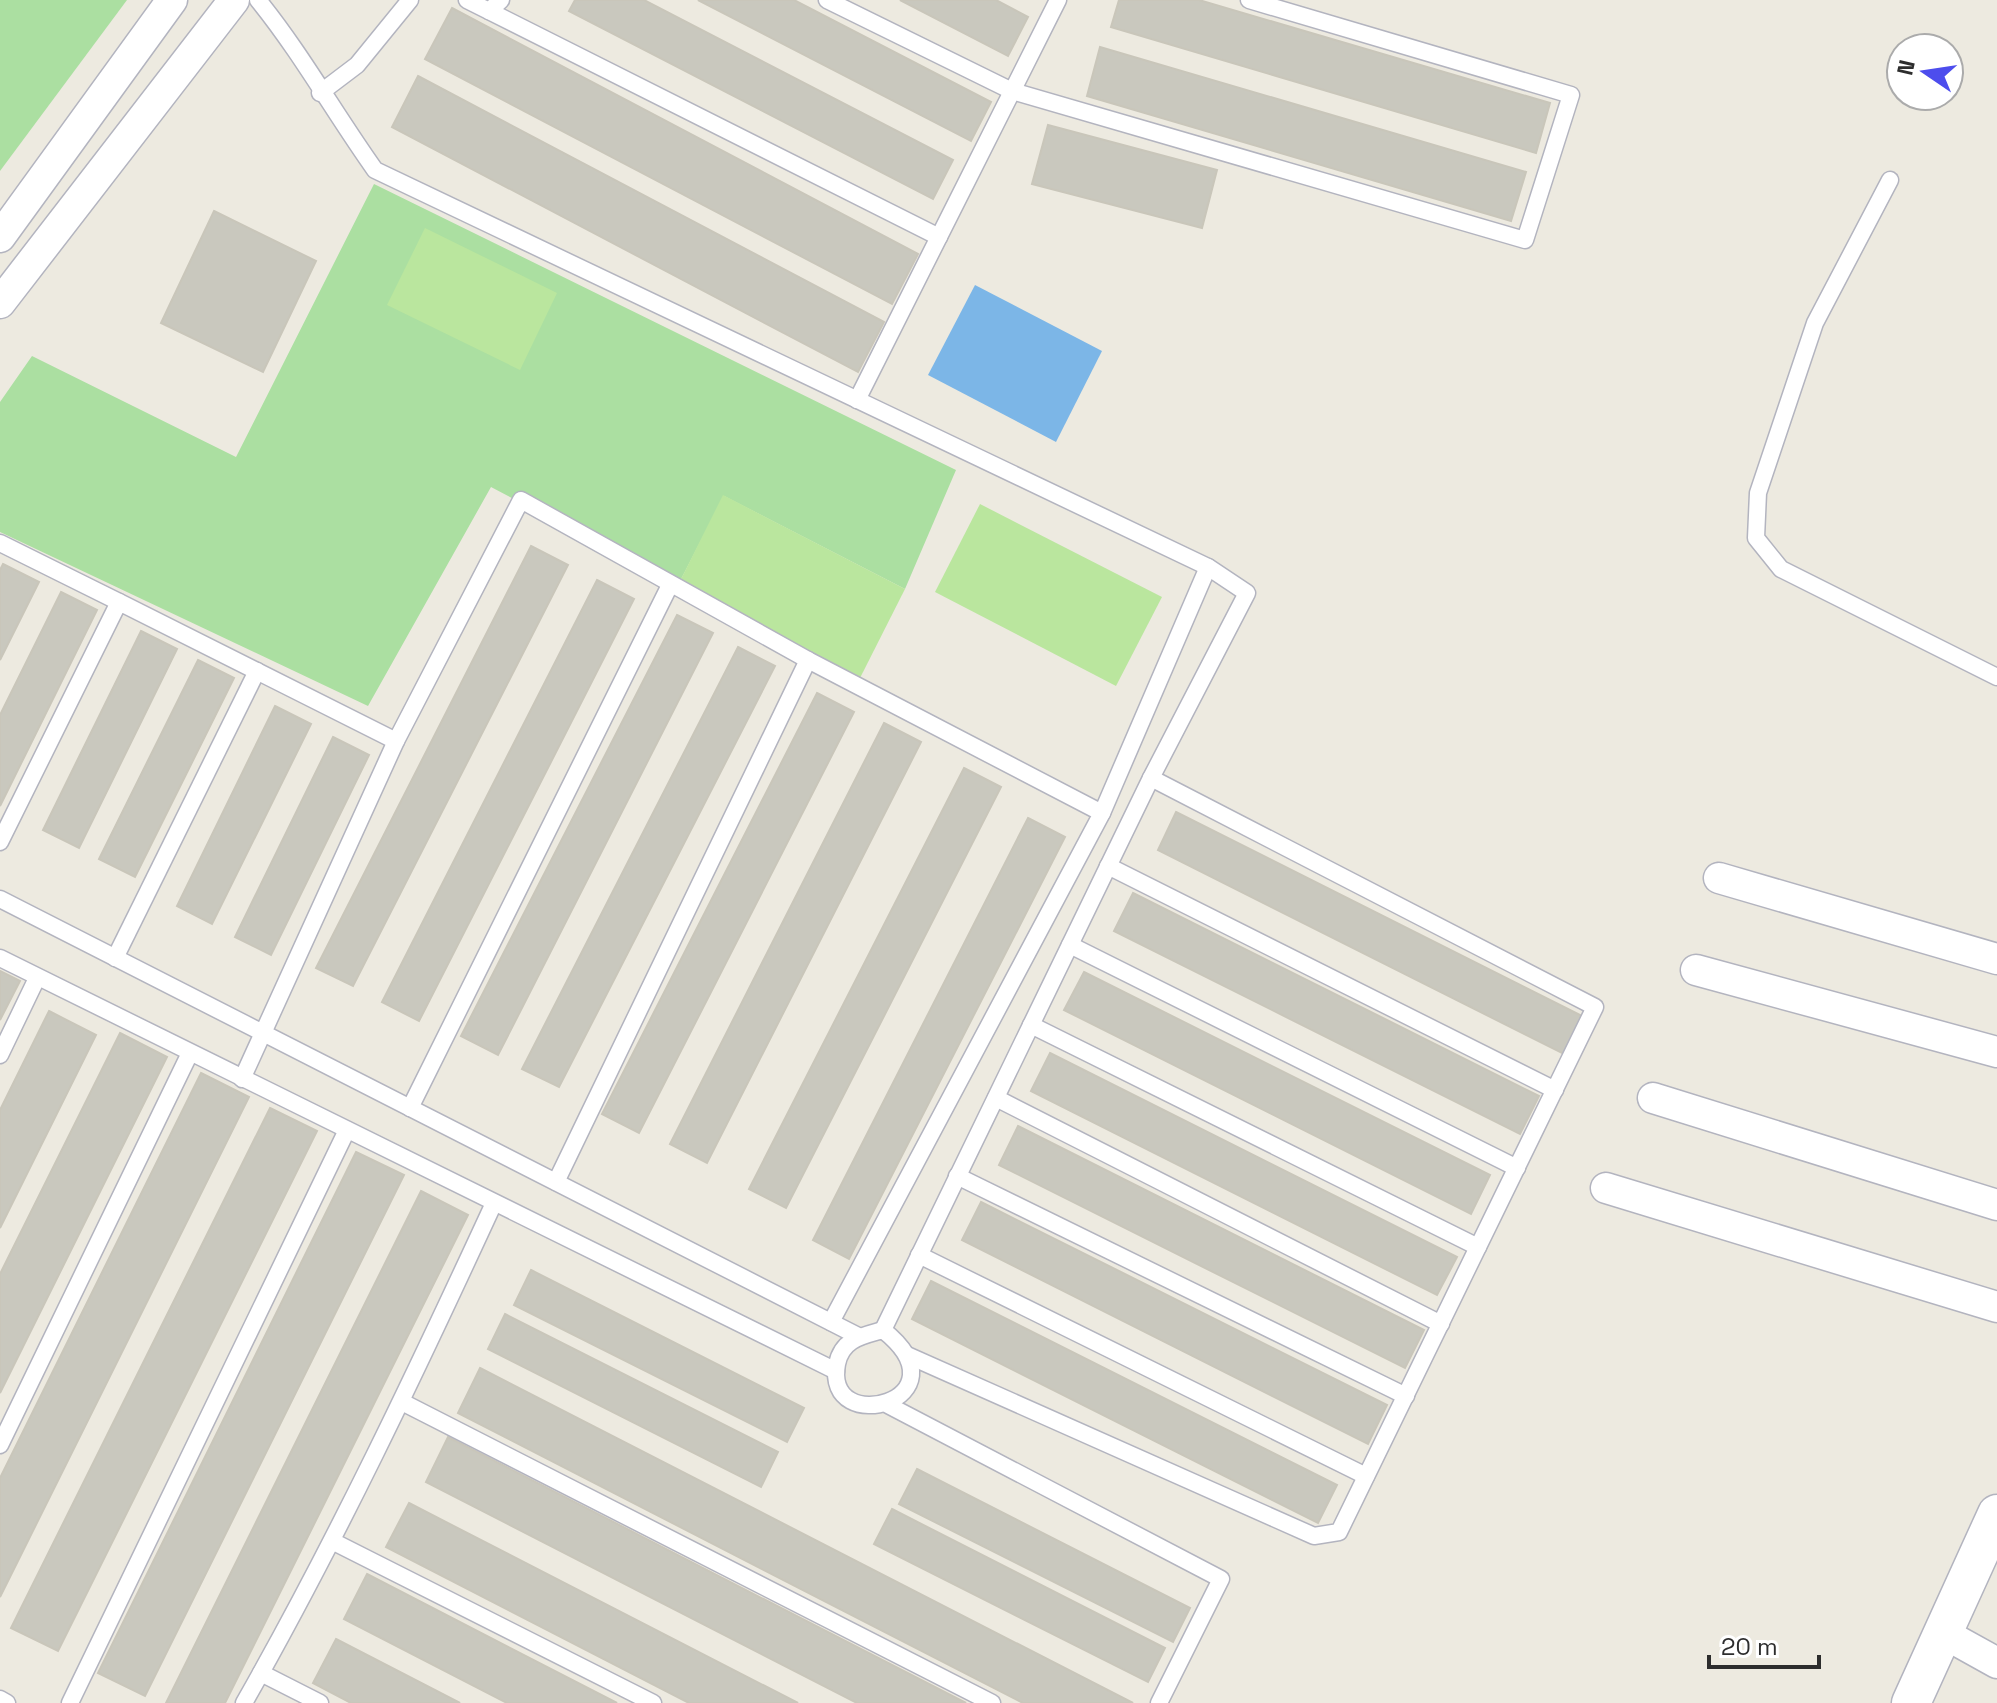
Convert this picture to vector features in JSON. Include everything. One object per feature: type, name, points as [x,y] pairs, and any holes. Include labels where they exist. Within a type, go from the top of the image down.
[{"type":"street","points":[[0,237],[172,0]]},
{"type":"street","points":[[0,303],[234,0]]},
{"type":"street","points":[[1719,878],[1997,959]]},
{"type":"street","points":[[1696,970],[1997,1052]]},
{"type":"street","points":[[1653,1098],[1997,1205]]},
{"type":"street","points":[[1606,1188],[1997,1307]]},
{"type":"street","points":[[1911,1703],[1943,1633],[1988,1557],[1997,1514]]},
{"type":"street","points":[[1943,1633],[1997,1663]]},
{"type":"lane","points":[[258,0],[293,43],[320,93],[375,170],[1208,567],[1247,593],[1151,778],[883,1330]]},
{"type":"lane","points":[[320,93],[357,65],[410,0]]},
{"type":"lane","points":[[467,0],[495,5],[939,237]]},
{"type":"lane","points":[[827,0],[1012,91],[1525,240],[1571,95],[1249,0]]},
{"type":"lane","points":[[857,400],[1058,0]]},
{"type":"lane","points":[[1890,180],[1815,323],[1758,493],[1756,538],[1781,569],[1997,677]]},
{"type":"lane","points":[[242,1079],[396,741],[521,500],[808,660],[1102,813]]},
{"type":"lane","points":[[0,543],[396,741]]},
{"type":"lane","points":[[831,1322],[1102,813],[1208,567]]},
{"type":"lane","points":[[410,1108],[670,585]]},
{"type":"lane","points":[[0,842],[119,602]]},
{"type":"lane","points":[[556,1182],[808,660]]},
{"type":"lane","points":[[115,958],[257,671]]},
{"type":"lane","points":[[883,1330],[907,1355],[1314,1536],[1339,1532],[1555,1090],[1595,1007],[1151,778]]},
{"type":"lane","points":[[1108,866],[1555,1090]]},
{"type":"lane","points":[[0,899],[858,1336]]},
{"type":"lane","points":[[1070,945],[1517,1168]]},
{"type":"lane","points":[[0,958],[836,1371]]},
{"type":"lane","points":[[0,1055],[37,978]]},
{"type":"lane","points":[[1031,1025],[1478,1247]]},
{"type":"lane","points":[[0,1445],[190,1053]]},
{"type":"lane","points":[[996,1098],[1441,1324]]},
{"type":"lane","points":[[70,1703],[347,1130]]},
{"type":"lane","points":[[957,1176],[1406,1396]]},
{"type":"lane","points":[[244,1703],[332,1541],[402,1402],[494,1203]]},
{"type":"lane","points":[[919,1255],[1366,1476]]},
{"type":"lane","points":[[883,1330],[858,1336],[838,1357],[836,1371],[839,1386],[847,1398],[874,1408],[888,1405],[908,1384],[911,1369],[907,1355]]},
{"type":"lane","points":[[402,1402],[992,1703]]},
{"type":"lane","points":[[888,1405],[1221,1579],[1159,1703]]},
{"type":"lane","points":[[332,1541],[653,1703]]},
{"type":"lane","points":[[261,1673],[320,1703]]},
{"type":"lane","points":[[0,1699],[7,1703]]},
{"type":"green space","points":[[0,0],[127,0],[0,171]]},
{"type":"green space","points":[[374,184],[956,470],[905,589],[724,496],[678,585],[491,487],[368,706],[0,532],[0,402],[32,356],[236,457]]},
{"type":"green space","points":[[425,228],[557,293],[520,370],[387,305]]},
{"type":"green space","points":[[723,495],[905,589],[860,678],[678,585]]},
{"type":"green space","points":[[980,504],[1162,597],[1116,686],[935,592]]},
{"type":"water","points":[[975,285],[1102,351],[1056,442],[928,375]]},
{"type":"building","points":[[575,0],[644,0],[953,160],[933,199],[569,11]]},
{"type":"building","points":[[698,0],[794,0],[991,102],[971,141]]},
{"type":"building","points":[[900,0],[996,0],[1028,17],[1008,56]]},
{"type":"building","points":[[1119,0],[1199,0],[1550,103],[1536,153],[1111,27]]},
{"type":"building","points":[[452,8],[918,254],[892,304],[425,59]]},
{"type":"building","points":[[1100,47],[1526,172],[1511,221],[1087,96]]},
{"type":"building","points":[[418,76],[884,322],[858,372],[392,127]]},
{"type":"building","points":[[1048,125],[1217,170],[1202,228],[1032,184]]},
{"type":"building","points":[[214,211],[316,261],[263,372],[161,323]]},
{"type":"building","points":[[531,546],[568,565],[353,986],[316,968]]},
{"type":"building","points":[[3,564],[39,582],[0,660],[0,570]]},
{"type":"building","points":[[597,580],[634,599],[419,1021],[382,1002]]},
{"type":"building","points":[[61,592],[97,610],[0,806],[0,715]]},
{"type":"building","points":[[677,615],[713,633],[498,1055],[461,1036]]},
{"type":"building","points":[[141,631],[177,649],[79,848],[43,830]]},
{"type":"building","points":[[738,647],[775,666],[559,1087],[522,1069]]},
{"type":"building","points":[[198,660],[234,678],[135,877],[99,859]]},
{"type":"building","points":[[817,693],[854,712],[639,1133],[602,1114]]},
{"type":"building","points":[[275,706],[311,724],[212,924],[177,906]]},
{"type":"building","points":[[884,723],[921,742],[707,1163],[670,1144]]},
{"type":"building","points":[[333,737],[369,755],[271,955],[235,937]]},
{"type":"building","points":[[964,768],[1001,787],[786,1208],[749,1189]]},
{"type":"building","points":[[1176,812],[1582,1016],[1564,1054],[1158,850]]},
{"type":"building","points":[[1028,818],[1065,837],[849,1259],[813,1240]]},
{"type":"building","points":[[1133,893],[1539,1096],[1520,1134],[1114,931]]},
{"type":"building","points":[[0,971],[20,981],[0,1020]]},
{"type":"building","points":[[1084,972],[1490,1175],[1471,1214],[1064,1010]]},
{"type":"building","points":[[49,1011],[96,1035],[0,1228],[0,1110]]},
{"type":"building","points":[[120,1033],[167,1057],[0,1393],[0,1274]]},
{"type":"building","points":[[1050,1053],[1457,1257],[1437,1295],[1031,1091]]},
{"type":"building","points":[[201,1073],[249,1097],[0,1597],[0,1478]]},
{"type":"building","points":[[270,1108],[317,1131],[58,1651],[11,1628]]},
{"type":"building","points":[[1018,1126],[1424,1330],[1405,1368],[999,1165]]},
{"type":"building","points":[[356,1152],[404,1175],[145,1696],[98,1673]]},
{"type":"building","points":[[421,1191],[468,1215],[225,1703],[166,1703]]},
{"type":"building","points":[[981,1202],[1387,1405],[1368,1444],[962,1240]]},
{"type":"building","points":[[531,1270],[804,1408],[787,1442],[514,1305]]},
{"type":"building","points":[[931,1281],[1337,1485],[1318,1523],[912,1319]]},
{"type":"building","points":[[505,1314],[778,1452],[761,1487],[488,1349]]},
{"type":"building","points":[[480,1368],[1133,1703],[1023,1703],[458,1413]]},
{"type":"building","points":[[448,1437],[966,1703],[857,1703],[426,1482]]},
{"type":"building","points":[[917,1469],[1190,1608],[1173,1642],[899,1504]]},
{"type":"building","points":[[409,1503],[798,1703],[689,1703],[386,1547]]},
{"type":"building","points":[[892,1509],[1165,1648],[1148,1682],[874,1544]]},
{"type":"building","points":[[367,1574],[617,1703],[507,1703],[344,1619]]},
{"type":"building","points":[[336,1639],[460,1703],[351,1703],[313,1683]]}]
